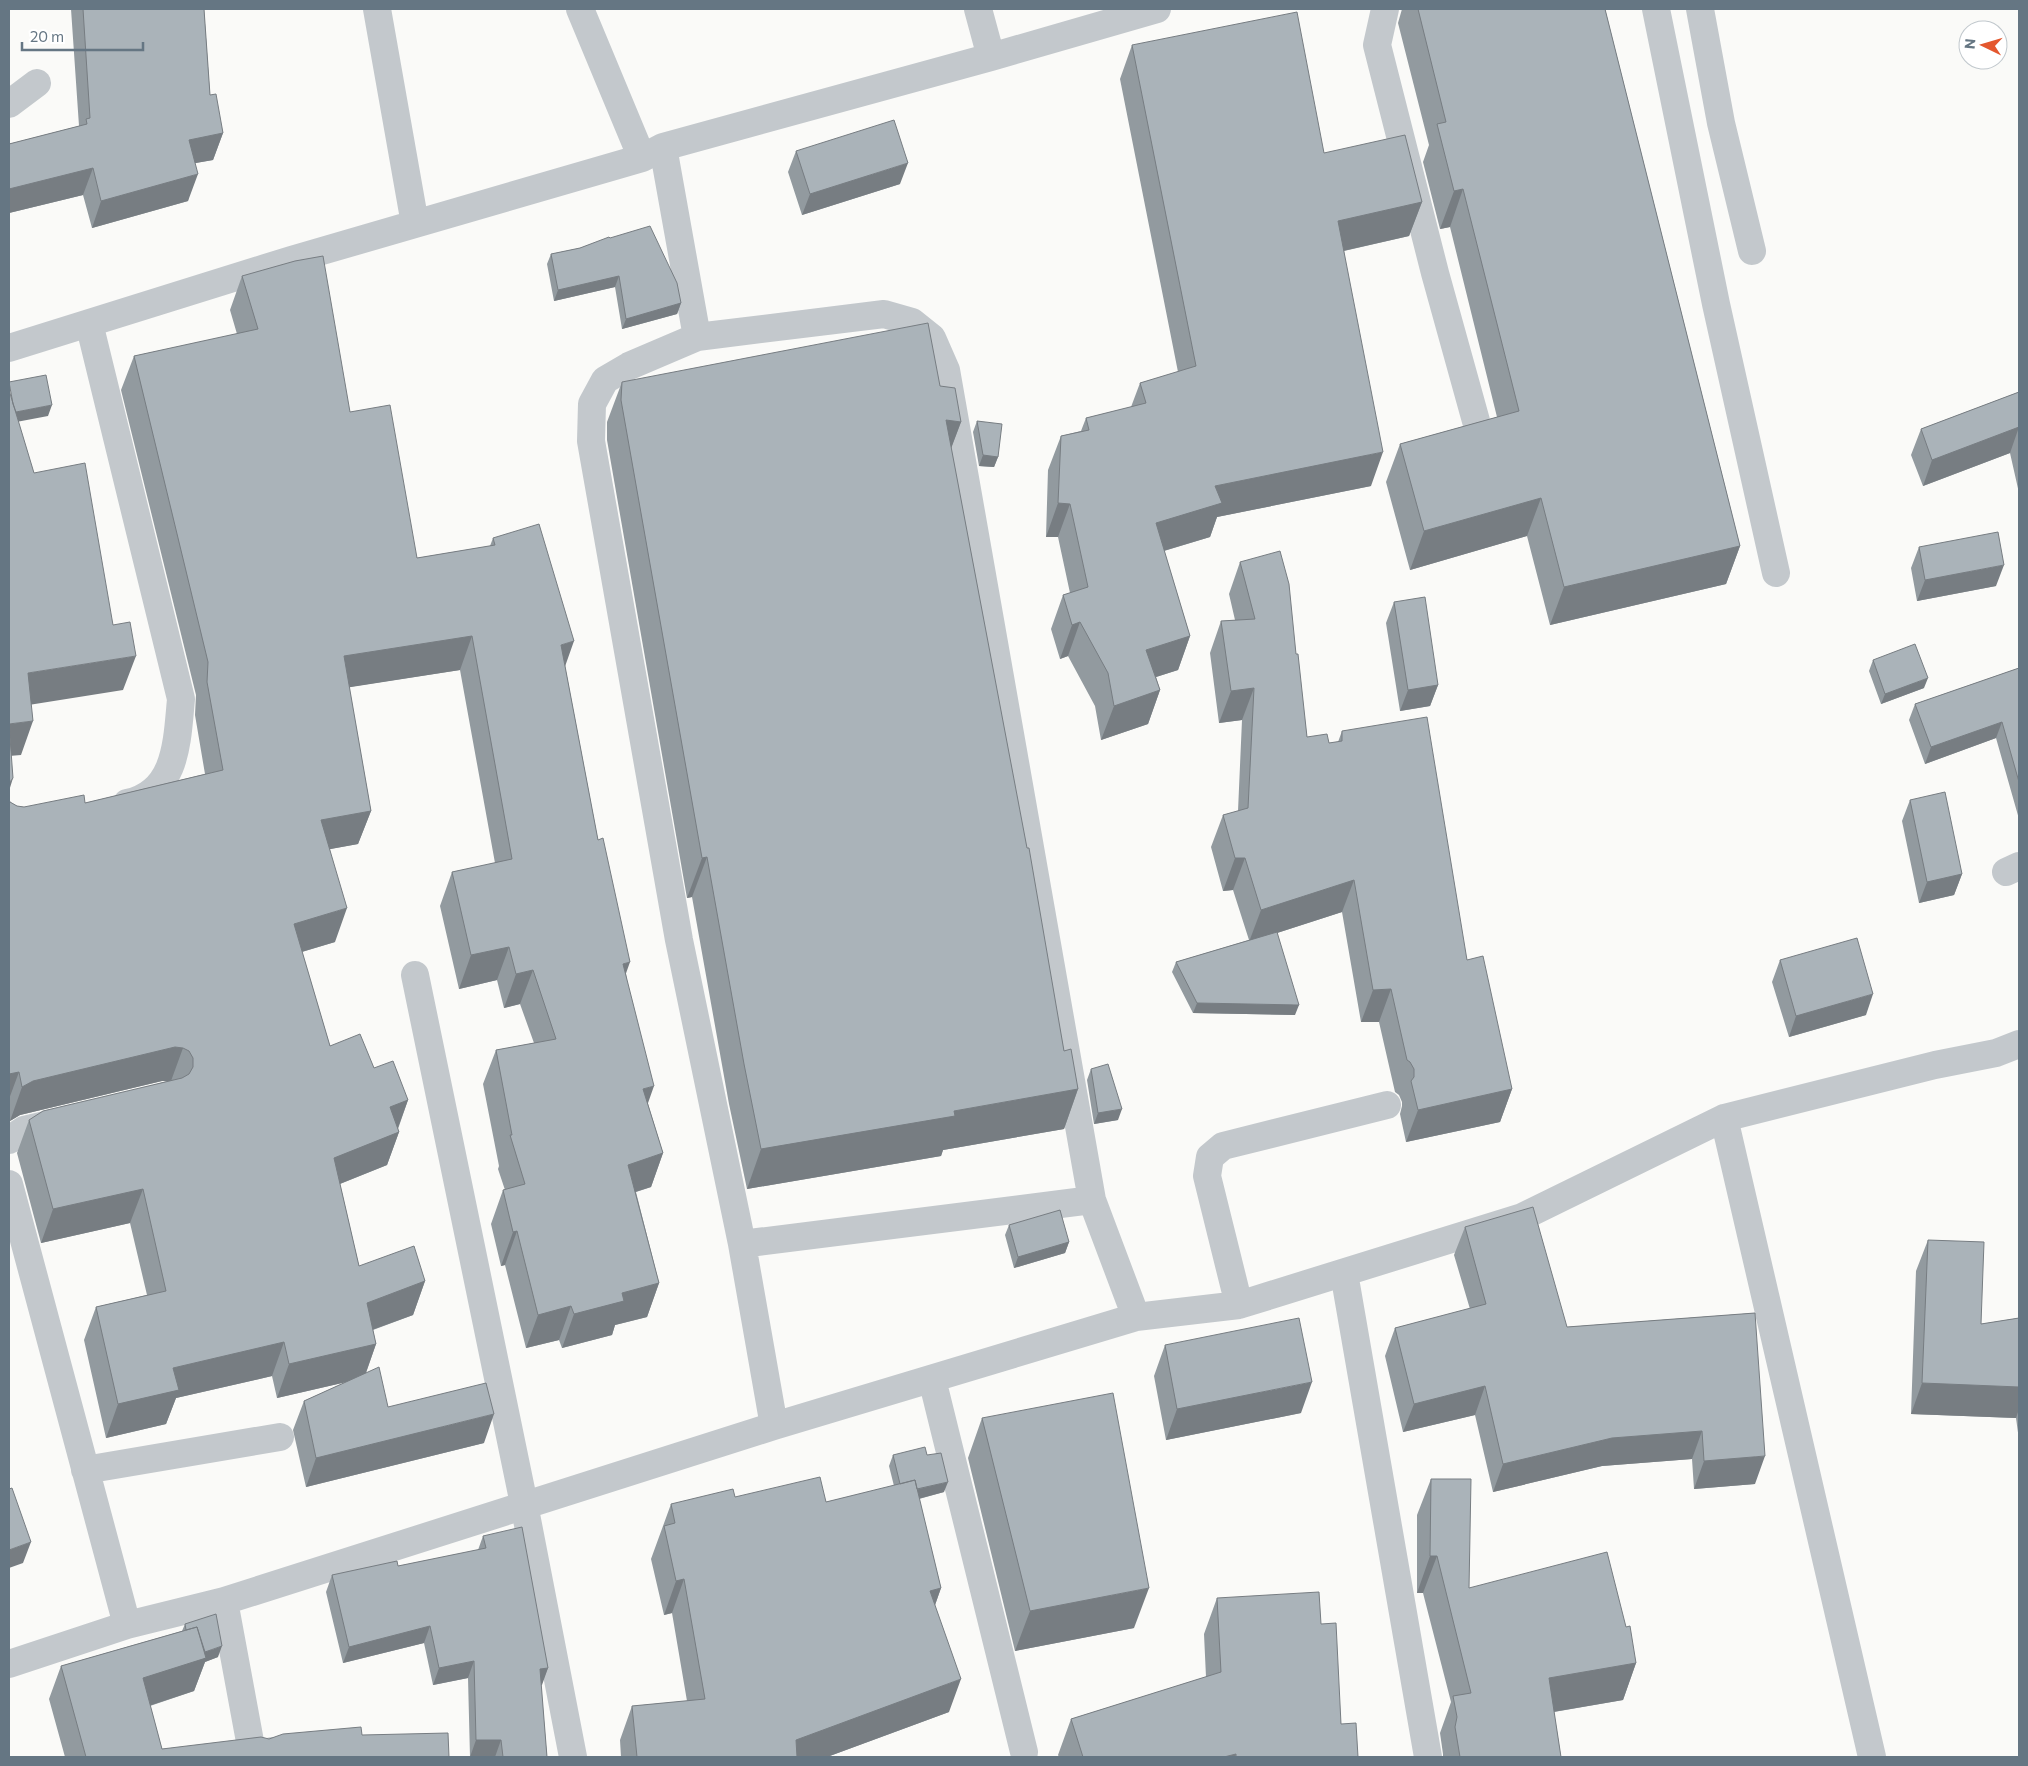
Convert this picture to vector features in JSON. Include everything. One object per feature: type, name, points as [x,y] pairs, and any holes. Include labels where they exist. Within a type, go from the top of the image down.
[{"type":"street","points":[[377,9],[415,224]]},
{"type":"street","points":[[580,9],[653,153],[697,337]]},
{"type":"street","points":[[978,9],[990,57]]},
{"type":"street","points":[[9,348],[291,260],[653,153],[1157,9]]},
{"type":"street","points":[[1385,9],[1377,45],[1425,236],[1476,421]]},
{"type":"street","points":[[1656,9],[1716,304],[1776,573]]},
{"type":"street","points":[[1700,9],[1722,123],[1752,251]]},
{"type":"street","points":[[9,104],[37,83]]},
{"type":"street","points":[[774,1426],[742,1244],[679,940],[591,441],[592,404],[605,380],[629,366],[697,337],[884,314],[912,322],[932,338],[946,370],[1092,1200],[1136,1317]]},
{"type":"street","points":[[89,323],[181,699],[178,732],[169,771],[157,789],[139,800],[102,807]]},
{"type":"street","points":[[415,975],[524,1504],[573,1757]]},
{"type":"street","points":[[9,1664],[127,1625],[224,1601],[774,1426],[1136,1317],[1239,1305],[1522,1217],[1724,1118],[1935,1065],[1996,1053],[2019,1044]]},
{"type":"street","points":[[1239,1305],[1207,1176],[1210,1157],[1223,1146],[1387,1105]]},
{"type":"street","points":[[9,1140],[24,1130],[90,1114]]},
{"type":"street","points":[[1724,1118],[1872,1757]]},
{"type":"street","points":[[9,1184],[127,1625]]},
{"type":"street","points":[[742,1244],[1092,1200]]},
{"type":"street","points":[[1344,1272],[1428,1757]]},
{"type":"street","points":[[932,1379],[1024,1752]]},
{"type":"street","points":[[85,1470],[280,1437]]},
{"type":"street","points":[[224,1601],[251,1747],[257,1757],[268,1752],[297,1750]]},
{"type":"building","points":[[83,9],[204,9],[210,95],[216,94],[223,133],[189,140],[198,174],[101,201],[93,168],[9,189],[9,144],[87,124],[86,119],[90,118]]},
{"type":"building","points":[[1418,9],[1605,9],[1740,546],[1564,587],[1541,498],[1424,531],[1400,444],[1519,411],[1463,189],[1454,191],[1437,124],[1446,122]]},
{"type":"building","points":[[1297,12],[1324,153],[1405,135],[1422,202],[1338,221],[1383,452],[1215,486],[1222,503],[1156,523],[1190,636],[1146,650],[1160,690],[1114,706],[1108,673],[1080,622],[1072,625],[1063,595],[1088,587],[1070,504],[1058,503],[1061,436],[1089,430],[1086,418],[1146,403],[1140,383],[1196,366],[1132,45]]},
{"type":"building","points":[[894,120],[908,163],[810,194],[796,151]]},
{"type":"building","points":[[650,226],[677,283],[681,303],[626,319],[619,276],[558,290],[551,254],[580,248],[609,237]]},
{"type":"building","points":[[323,256],[350,412],[390,405],[417,558],[495,545],[493,538],[539,524],[574,641],[561,645],[598,840],[603,838],[630,962],[623,964],[654,1086],[643,1089],[663,1153],[628,1165],[659,1283],[622,1293],[624,1301],[574,1314],[571,1306],[538,1315],[517,1231],[513,1232],[503,1190],[525,1184],[510,1135],[512,1135],[496,1050],[556,1039],[533,970],[516,974],[509,947],[471,955],[452,872],[512,859],[472,636],[344,656],[371,811],[321,820],[347,908],[294,924],[330,1046],[360,1034],[374,1068],[393,1061],[408,1100],[390,1107],[399,1132],[334,1158],[359,1266],[414,1246],[425,1281],[367,1303],[376,1344],[289,1364],[284,1342],[173,1368],[179,1390],[118,1404],[96,1307],[166,1291],[143,1189],[53,1209],[29,1120],[43,1111],[182,1078],[189,1074],[193,1067],[193,1058],[189,1051],[175,1047],[33,1081],[22,1087],[19,1072],[9,1074],[9,800],[17,806],[24,807],[84,795],[85,803],[223,770],[207,682],[208,662],[134,356],[258,329],[242,276],[295,261]]},
{"type":"building","points":[[928,323],[940,386],[955,388],[961,422],[946,420],[1027,848],[1029,848],[1064,1051],[1071,1049],[1078,1089],[954,1111],[955,1116],[761,1149],[707,857],[702,858],[621,400],[622,382]]},
{"type":"building","points":[[46,375],[52,405],[16,412],[9,382]]},
{"type":"building","points":[[9,390],[34,473],[85,463],[113,625],[130,622],[136,656],[28,673],[33,721],[9,724]]},
{"type":"building","points":[[2019,392],[2019,427],[1932,460],[1921,429]]},
{"type":"building","points":[[977,421],[1002,424],[998,457],[983,455]]},
{"type":"building","points":[[1998,532],[2004,565],[1925,580],[1919,547]]},
{"type":"building","points":[[1280,551],[1289,584],[1307,737],[1327,734],[1329,743],[1342,741],[1342,731],[1427,717],[1467,960],[1483,956],[1512,1089],[1418,1110],[1411,1081],[1414,1077],[1414,1069],[1407,1060],[1391,989],[1373,990],[1354,880],[1261,910],[1245,858],[1235,858],[1223,815],[1248,808],[1254,688],[1231,691],[1221,621],[1255,619],[1240,562]]},
{"type":"building","points":[[1425,597],[1438,685],[1408,690],[1394,602]]},
{"type":"building","points":[[1915,644],[1928,678],[1885,694],[1873,660]]},
{"type":"building","points":[[2019,668],[2019,782],[2002,722],[1931,747],[1915,704]]},
{"type":"building","points":[[9,724],[13,778],[9,783]]},
{"type":"building","points":[[1945,792],[1962,874],[1927,882],[1910,800]]},
{"type":"building","points":[[1277,932],[1299,1005],[1197,1003],[1176,962]]},
{"type":"building","points":[[1857,938],[1873,994],[1796,1016],[1780,960]]},
{"type":"building","points":[[1108,1064],[1122,1109],[1098,1113],[1091,1069]]},
{"type":"building","points":[[1533,1207],[1567,1327],[1755,1313],[1765,1456],[1704,1461],[1702,1431],[1612,1438],[1503,1464],[1485,1386],[1414,1404],[1395,1328],[1486,1304],[1465,1227]]},
{"type":"building","points":[[1060,1210],[1069,1242],[1018,1257],[1009,1225]]},
{"type":"building","points":[[1928,1240],[1984,1242],[1981,1324],[2019,1318],[2019,1387],[1922,1383]]},
{"type":"building","points":[[1299,1318],[1312,1382],[1177,1409],[1165,1345]]},
{"type":"building","points":[[379,1367],[388,1407],[486,1383],[494,1414],[316,1458],[304,1401]]},
{"type":"building","points":[[1113,1393],[1149,1588],[1030,1611],[982,1418]]},
{"type":"building","points":[[925,1447],[927,1455],[941,1453],[948,1482],[917,1489],[915,1480],[900,1484],[893,1455]]},
{"type":"building","points":[[820,1477],[826,1502],[915,1480],[941,1588],[930,1591],[961,1679],[796,1740],[797,1757],[637,1757],[632,1706],[705,1699],[684,1579],[676,1581],[664,1526],[675,1523],[671,1504],[733,1489],[735,1497]]},
{"type":"building","points":[[1431,1479],[1471,1479],[1469,1588],[1607,1552],[1626,1627],[1630,1626],[1636,1663],[1549,1678],[1561,1757],[1460,1757],[1455,1727],[1457,1717],[1453,1696],[1471,1693],[1437,1556],[1430,1556]]},
{"type":"building","points":[[12,1488],[31,1542],[9,1550],[9,1489]]},
{"type":"building","points":[[522,1527],[548,1668],[540,1669],[547,1757],[503,1757],[501,1740],[476,1740],[474,1661],[439,1668],[430,1626],[349,1647],[332,1575],[397,1561],[398,1566],[486,1548],[483,1536]]},
{"type":"building","points":[[1319,1592],[1321,1624],[1336,1623],[1341,1724],[1356,1723],[1358,1757],[1236,1757],[1236,1754],[1224,1757],[1083,1757],[1071,1719],[1221,1672],[1217,1598]]},
{"type":"building","points":[[216,1614],[222,1646],[205,1652],[197,1627],[186,1630],[185,1624]]},
{"type":"building","points":[[197,1627],[206,1658],[143,1678],[162,1749],[261,1737],[269,1739],[283,1734],[361,1727],[362,1735],[448,1733],[449,1757],[86,1757],[61,1666]]}]
